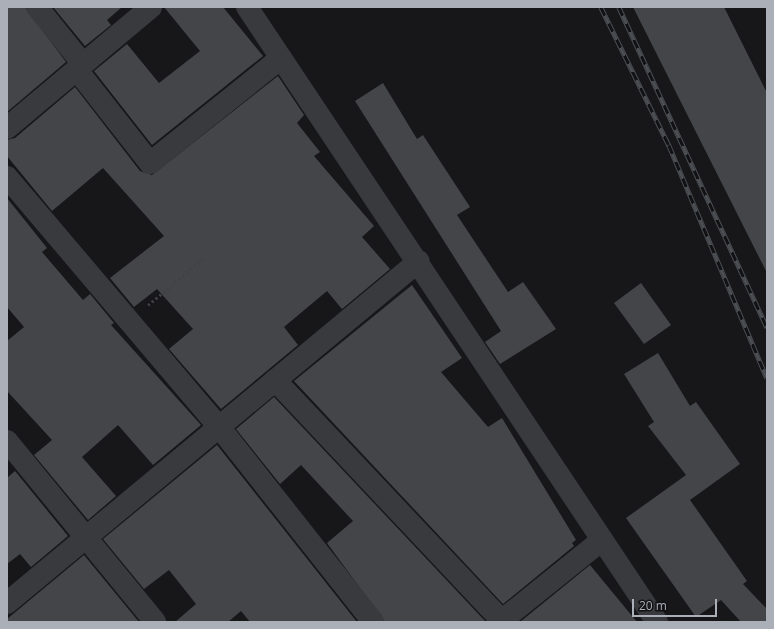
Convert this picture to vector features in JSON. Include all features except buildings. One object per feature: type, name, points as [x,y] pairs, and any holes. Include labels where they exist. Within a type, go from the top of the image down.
[{"type":"street","points":[[37,7],[150,163],[281,58]]},
{"type":"street","points":[[7,128],[151,7]]},
{"type":"street","points":[[247,7],[419,261],[657,622]]},
{"type":"street","points":[[7,177],[220,428],[373,622]]},
{"type":"street","points":[[7,603],[220,428],[275,380],[419,261]]},
{"type":"street","points":[[275,380],[502,622],[602,540]]},
{"type":"street","points":[[7,441],[155,622]]},
{"type":"path","points":[[130,321],[203,259]]},
{"type":"railway","points":[[601,7],[669,145],[767,378]]},
{"type":"railway","points":[[619,7],[767,327]]}]
